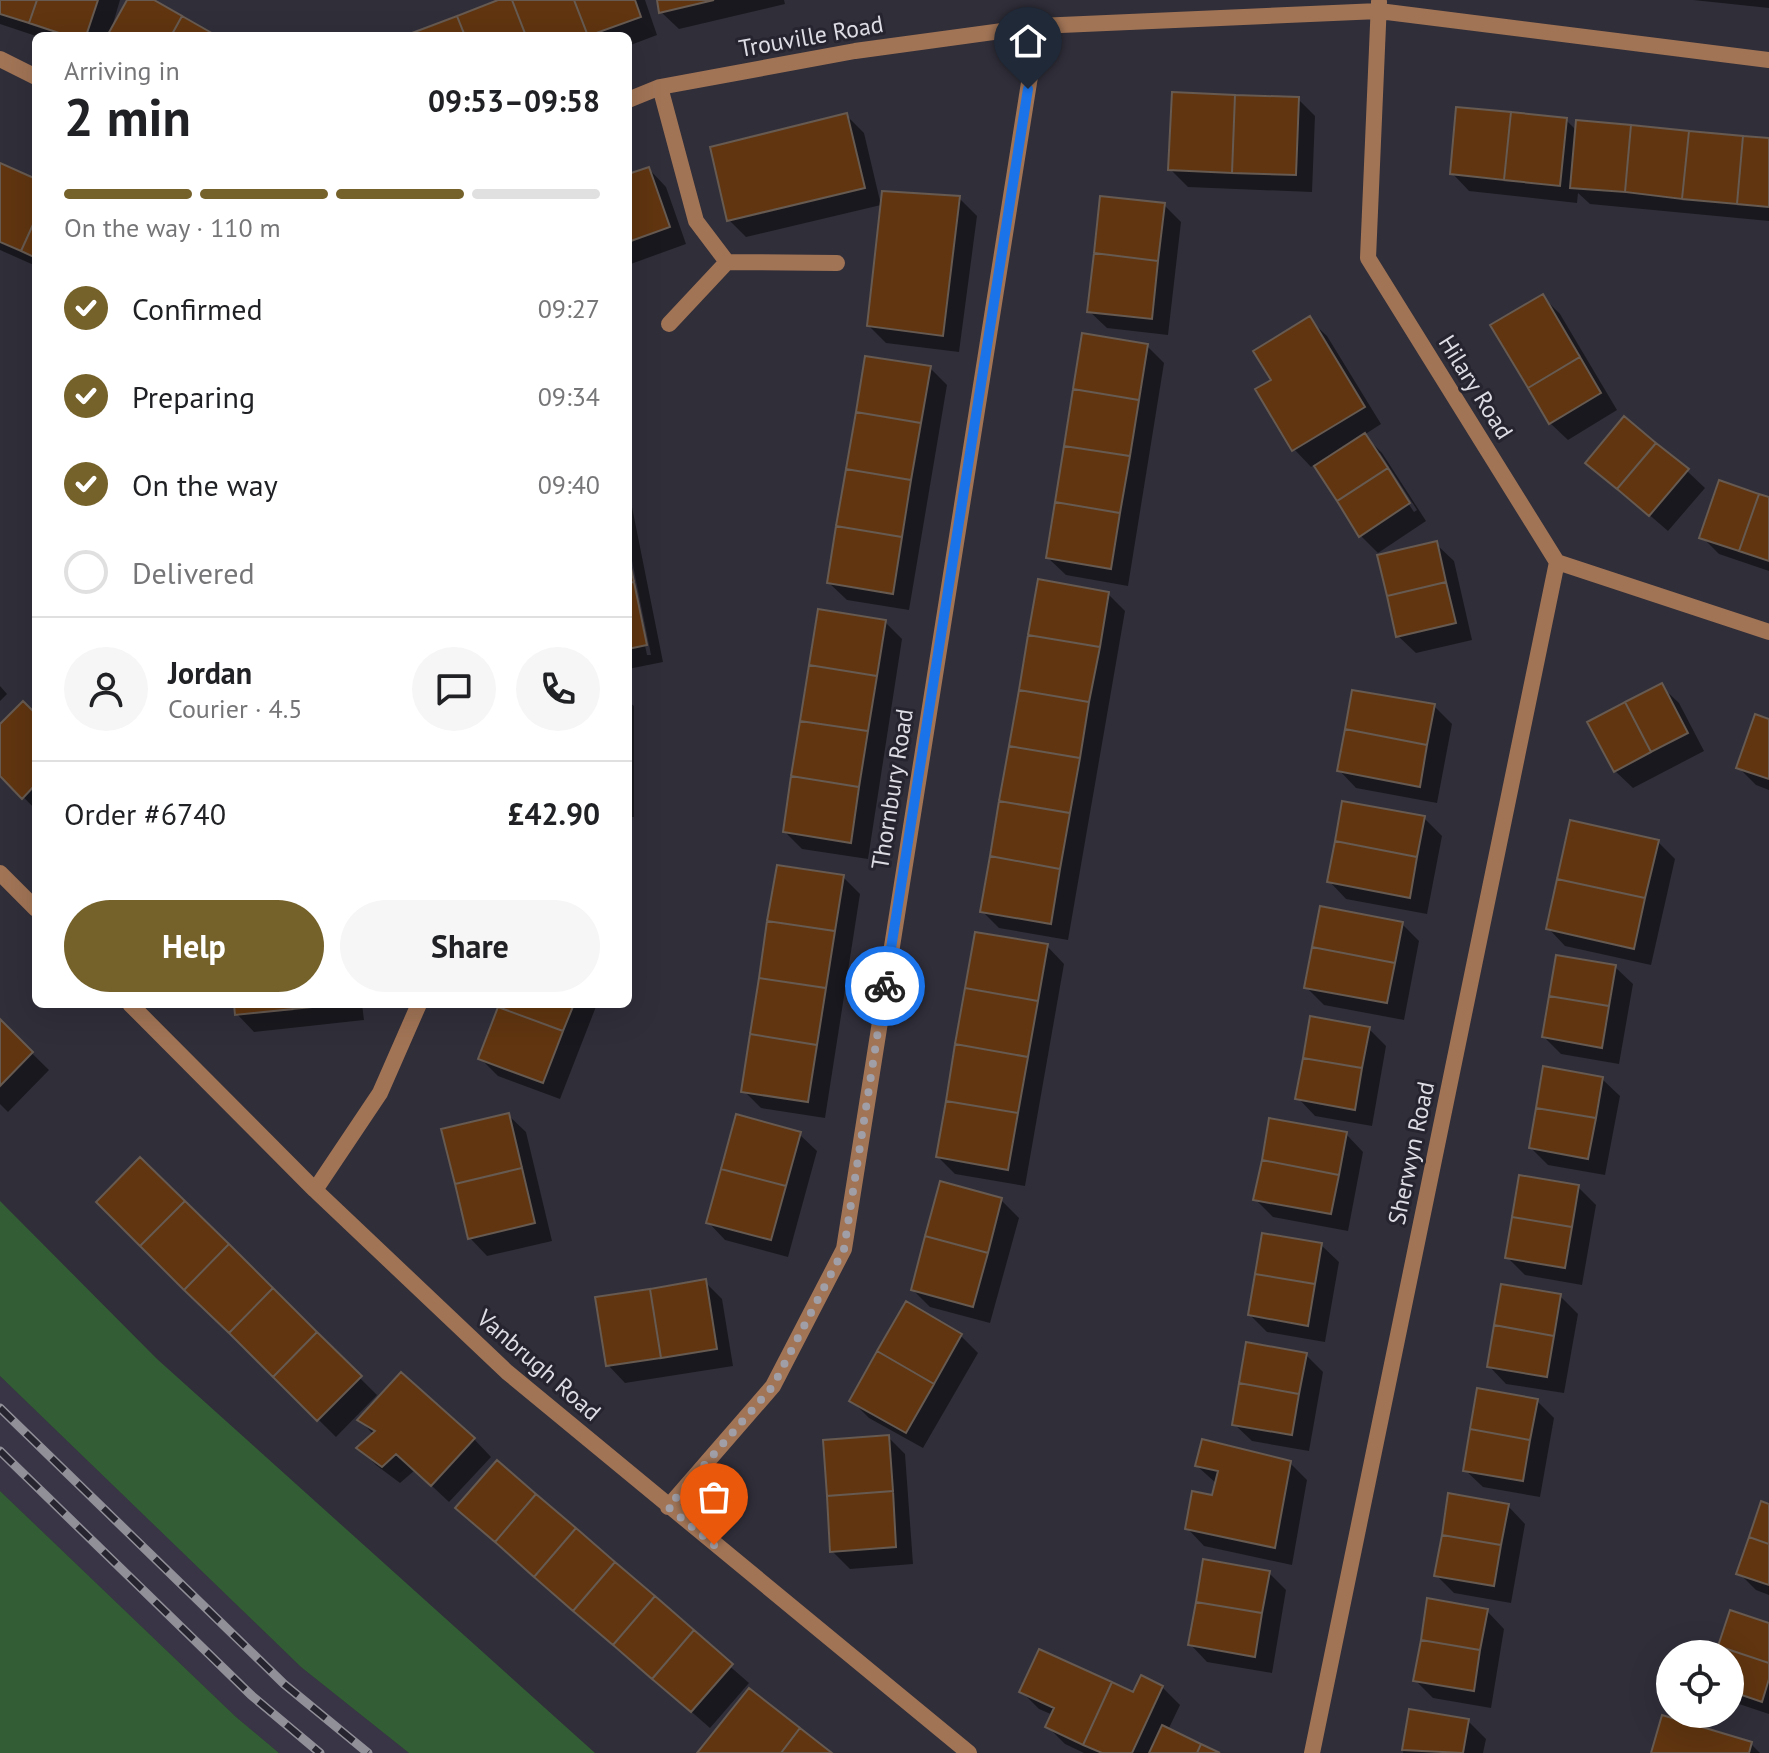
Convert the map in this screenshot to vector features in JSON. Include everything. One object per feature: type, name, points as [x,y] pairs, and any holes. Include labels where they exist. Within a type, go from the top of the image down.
[{"type":"street","name":"Trouville Road","points":[[632,98],[660,87],[855,51],[1038,26],[1379,6],[1769,60]]},
{"type":"street","name":"Hilary Road","points":[[1379,6],[1368,258],[1557,562]]},
{"type":"street","name":"Thornbury Road","points":[[668,1507],[773,1386],[844,1249],[1038,26]]},
{"type":"street","points":[[0,59],[32,75]]},
{"type":"street","points":[[660,87],[696,221],[727,262]]},
{"type":"street","points":[[669,324],[727,262],[837,263]]},
{"type":"street","points":[[1557,562],[1769,632]]},
{"type":"street","name":"Sherwyn Road","points":[[1312,1753],[1557,562]]},
{"type":"street","points":[[0,873],[32,905]]},
{"type":"street","name":"Vanbrugh Road","points":[[134,1008],[315,1190],[507,1372],[969,1753]]},
{"type":"street","points":[[315,1190],[380,1093],[417,1008]]},
{"type":"shaded area","points":[[0,1376],[301,1667],[409,1753],[279,1753],[236,1717],[0,1491]]},
{"type":"green space","points":[[0,1201],[157,1359],[595,1753],[409,1753],[301,1667],[0,1376]]},
{"type":"green space","points":[[0,1491],[236,1717],[279,1753],[0,1753]]},
{"type":"building","points":[[0,0],[37,0],[29,23],[0,14]]},
{"type":"building","points":[[37,0],[98,0],[87,32],[56,32],[29,23]]},
{"type":"building","points":[[127,0],[154,0],[182,16],[173,32],[109,32]]},
{"type":"building","points":[[498,0],[512,0],[524,32],[463,32],[457,16]]},
{"type":"building","points":[[512,0],[574,0],[586,32],[524,32]]},
{"type":"building","points":[[574,0],[635,0],[641,17],[599,32],[586,32]]},
{"type":"building","points":[[657,0],[714,0],[659,13]]},
{"type":"building","points":[[182,16],[210,32],[173,32]]},
{"type":"building","points":[[457,16],[463,32],[415,32]]},
{"type":"building","points":[[1172,92],[1235,95],[1232,173],[1168,170]]},
{"type":"building","points":[[1235,95],[1299,97],[1296,175],[1232,173]]},
{"type":"building","points":[[1456,107],[1511,112],[1504,180],[1450,174]]},
{"type":"building","points":[[1511,112],[1567,118],[1560,186],[1504,180]]},
{"type":"building","points":[[847,113],[865,188],[727,221],[710,147]]},
{"type":"building","points":[[1576,120],[1631,125],[1625,192],[1570,188]]},
{"type":"building","points":[[1631,125],[1689,131],[1682,199],[1625,192]]},
{"type":"building","points":[[1689,131],[1743,136],[1737,204],[1682,199]]},
{"type":"building","points":[[1743,136],[1769,138],[1769,207],[1737,204]]},
{"type":"building","points":[[0,163],[32,177],[32,227],[21,251],[0,242]]},
{"type":"building","points":[[649,167],[670,227],[632,241],[632,173]]},
{"type":"building","points":[[882,191],[960,196],[943,336],[867,326]]},
{"type":"building","points":[[1100,196],[1165,203],[1158,261],[1094,253]]},
{"type":"building","points":[[32,227],[32,256],[21,251]]},
{"type":"building","points":[[1094,253],[1158,261],[1152,319],[1087,312]]},
{"type":"building","points":[[1543,294],[1580,357],[1528,388],[1490,325]]},
{"type":"building","points":[[1310,316],[1365,407],[1292,451],[1255,389],[1271,380],[1253,351]]},
{"type":"building","points":[[1082,333],[1148,344],[1139,400],[1073,389]]},
{"type":"building","points":[[865,356],[931,366],[921,423],[856,412]]},
{"type":"building","points":[[1580,357],[1601,393],[1549,424],[1528,388]]},
{"type":"building","points":[[1073,389],[1139,400],[1130,456],[1064,446]]},
{"type":"building","points":[[856,412],[921,423],[911,480],[846,469]]},
{"type":"building","points":[[1624,416],[1656,443],[1617,489],[1585,463]]},
{"type":"building","points":[[1365,433],[1388,468],[1337,501],[1314,466]]},
{"type":"building","points":[[1656,443],[1689,469],[1649,516],[1617,489]]},
{"type":"building","points":[[1064,446],[1130,456],[1120,513],[1055,502]]},
{"type":"building","points":[[1388,468],[1410,503],[1359,537],[1337,501]]},
{"type":"building","points":[[846,469],[911,480],[902,537],[836,526]]},
{"type":"building","points":[[1719,480],[1759,494],[1739,551],[1699,538]]},
{"type":"building","points":[[1759,494],[1769,497],[1769,561],[1739,551]]},
{"type":"building","points":[[1055,502],[1120,513],[1111,569],[1046,558]]},
{"type":"building","points":[[836,526],[902,537],[893,594],[827,583]]},
{"type":"building","points":[[1437,541],[1446,582],[1387,596],[1377,555]]},
{"type":"building","points":[[1038,579],[1109,592],[1100,647],[1028,635]]},
{"type":"building","points":[[632,582],[647,645],[632,648]]},
{"type":"building","points":[[1446,582],[1456,623],[1396,637],[1387,596]]},
{"type":"building","points":[[818,609],[886,620],[877,676],[809,665]]},
{"type":"building","points":[[1028,635],[1100,647],[1089,702],[1019,690]]},
{"type":"building","points":[[809,665],[877,676],[868,731],[800,721]]},
{"type":"building","points":[[1662,683],[1688,733],[1651,752],[1625,702]]},
{"type":"building","points":[[1019,690],[1089,702],[1080,758],[1009,746]]},
{"type":"building","points":[[1352,690],[1435,704],[1427,745],[1345,729]]},
{"type":"building","points":[[23,701],[32,710],[32,788],[22,799],[0,776],[0,724]]},
{"type":"building","points":[[1625,702],[1651,752],[1614,772],[1587,722]]},
{"type":"building","points":[[1755,714],[1769,719],[1769,779],[1736,768]]},
{"type":"building","points":[[800,721],[868,731],[859,787],[791,776]]},
{"type":"building","points":[[1345,729],[1427,745],[1420,787],[1337,771]]},
{"type":"building","points":[[1009,746],[1080,758],[1070,813],[999,801]]},
{"type":"building","points":[[791,776],[859,787],[851,843],[783,832]]},
{"type":"building","points":[[999,801],[1070,813],[1060,869],[990,856]]},
{"type":"building","points":[[1342,801],[1425,816],[1417,857],[1335,841]]},
{"type":"building","points":[[1570,820],[1659,840],[1645,898],[1557,879]]},
{"type":"building","points":[[1335,841],[1417,857],[1410,898],[1327,882]]},
{"type":"building","points":[[990,856],[1060,869],[1051,924],[980,912]]},
{"type":"building","points":[[777,865],[844,875],[835,931],[767,921]]},
{"type":"building","points":[[1557,879],[1645,898],[1634,949],[1546,929]]},
{"type":"building","points":[[1320,906],[1403,922],[1395,963],[1312,947]]},
{"type":"building","points":[[767,921],[835,931],[826,988],[759,978]]},
{"type":"building","points":[[975,932],[1048,944],[1038,1001],[965,988]]},
{"type":"building","points":[[1312,947],[1395,963],[1387,1003],[1304,988]]},
{"type":"building","points":[[1556,955],[1616,965],[1609,1006],[1549,996]]},
{"type":"building","points":[[759,978],[826,988],[817,1045],[750,1034]]},
{"type":"building","points":[[965,988],[1038,1001],[1028,1057],[955,1044]]},
{"type":"building","points":[[1549,996],[1609,1006],[1602,1048],[1542,1037]]},
{"type":"building","points":[[234,1008],[293,1009],[235,1015]]},
{"type":"building","points":[[498,1008],[563,1031],[543,1083],[478,1059]]},
{"type":"building","points":[[501,1008],[572,1008],[563,1031]]},
{"type":"building","points":[[1310,1016],[1370,1027],[1362,1068],[1303,1058]]},
{"type":"building","points":[[0,1019],[33,1052],[0,1086]]},
{"type":"building","points":[[750,1034],[817,1045],[808,1102],[741,1092]]},
{"type":"building","points":[[955,1044],[1028,1057],[1018,1113],[946,1101]]},
{"type":"building","points":[[1303,1058],[1362,1068],[1355,1110],[1295,1099]]},
{"type":"building","points":[[1543,1066],[1603,1077],[1596,1118],[1536,1108]]},
{"type":"building","points":[[946,1101],[1018,1113],[1008,1170],[936,1157]]},
{"type":"building","points":[[1536,1108],[1596,1118],[1588,1159],[1529,1148]]},
{"type":"building","points":[[509,1113],[522,1168],[455,1184],[441,1129]]},
{"type":"building","points":[[736,1114],[801,1132],[786,1186],[721,1169]]},
{"type":"building","points":[[1269,1118],[1347,1132],[1339,1175],[1262,1160]]},
{"type":"building","points":[[140,1157],[185,1201],[140,1246],[96,1202]]},
{"type":"building","points":[[1262,1160],[1339,1175],[1331,1214],[1253,1200]]},
{"type":"building","points":[[522,1168],[535,1223],[468,1239],[455,1184]]},
{"type":"building","points":[[721,1169],[786,1186],[771,1240],[706,1223]]},
{"type":"building","points":[[1519,1175],[1579,1185],[1572,1227],[1512,1217]]},
{"type":"building","points":[[940,1181],[1002,1198],[988,1253],[925,1236]]},
{"type":"building","points":[[185,1201],[229,1244],[184,1290],[140,1246]]},
{"type":"building","points":[[1512,1217],[1572,1227],[1565,1268],[1505,1258]]},
{"type":"building","points":[[1262,1233],[1322,1243],[1315,1284],[1255,1274]]},
{"type":"building","points":[[925,1236],[988,1253],[973,1307],[911,1290]]},
{"type":"building","points":[[229,1244],[273,1288],[229,1333],[184,1290]]},
{"type":"building","points":[[1255,1274],[1315,1284],[1308,1326],[1248,1315]]},
{"type":"building","points":[[706,1279],[717,1349],[661,1358],[650,1289]]},
{"type":"building","points":[[1501,1284],[1561,1294],[1554,1336],[1494,1325]]},
{"type":"building","points":[[273,1288],[317,1332],[273,1377],[229,1333]]},
{"type":"building","points":[[650,1289],[661,1358],[606,1366],[595,1297]]},
{"type":"building","points":[[906,1301],[962,1334],[934,1384],[877,1351]]},
{"type":"building","points":[[1494,1325],[1554,1336],[1547,1377],[1487,1367]]},
{"type":"building","points":[[317,1332],[362,1376],[317,1421],[273,1377]]},
{"type":"building","points":[[1246,1342],[1307,1353],[1299,1394],[1239,1383]]},
{"type":"building","points":[[877,1351],[934,1384],[906,1433],[849,1401]]},
{"type":"building","points":[[401,1372],[475,1438],[431,1486],[396,1454],[382,1467],[356,1448],[375,1431],[357,1420]]},
{"type":"building","points":[[1239,1383],[1299,1394],[1292,1435],[1232,1425]]},
{"type":"building","points":[[1477,1388],[1538,1399],[1530,1440],[1470,1429]]},
{"type":"building","points":[[1470,1429],[1530,1440],[1523,1481],[1463,1471]]},
{"type":"building","points":[[889,1435],[893,1491],[827,1496],[823,1440]]},
{"type":"building","points":[[1202,1439],[1291,1461],[1275,1548],[1185,1529],[1192,1491],[1212,1495],[1218,1471],[1195,1466]]},
{"type":"building","points":[[497,1460],[536,1494],[495,1542],[455,1508]]},
{"type":"building","points":[[893,1491],[896,1547],[830,1552],[827,1496]]},
{"type":"building","points":[[1448,1493],[1509,1504],[1501,1545],[1442,1535]]},
{"type":"building","points":[[536,1494],[576,1528],[534,1577],[495,1542]]},
{"type":"building","points":[[1761,1501],[1769,1504],[1769,1544],[1749,1537]]},
{"type":"building","points":[[576,1528],[615,1562],[573,1611],[534,1577]]},
{"type":"building","points":[[1442,1535],[1501,1545],[1494,1586],[1434,1576]]},
{"type":"building","points":[[1749,1537],[1769,1544],[1769,1585],[1736,1574]]},
{"type":"building","points":[[1203,1559],[1270,1571],[1262,1613],[1196,1602]]},
{"type":"building","points":[[615,1562],[655,1596],[613,1645],[573,1611]]},
{"type":"building","points":[[655,1596],[694,1630],[652,1679],[613,1645]]},
{"type":"building","points":[[1427,1598],[1488,1609],[1480,1650],[1421,1640]]},
{"type":"building","points":[[1196,1602],[1262,1613],[1255,1657],[1188,1645]]},
{"type":"building","points":[[1730,1610],[1769,1623],[1769,1663],[1744,1655],[1744,1640],[1720,1640]]},
{"type":"building","points":[[694,1630],[733,1664],[691,1712],[652,1679]]},
{"type":"building","points":[[1421,1640],[1480,1650],[1474,1691],[1413,1681]]},
{"type":"building","points":[[1039,1649],[1112,1682],[1083,1745],[1045,1727],[1054,1708],[1019,1692]]},
{"type":"building","points":[[1744,1655],[1769,1663],[1769,1679],[1762,1702],[1744,1696]]},
{"type":"building","points":[[1141,1675],[1163,1686],[1132,1753],[1102,1753],[1083,1745],[1112,1682],[1133,1692]]},
{"type":"building","points":[[749,1688],[800,1728],[781,1753],[697,1753]]},
{"type":"building","points":[[1409,1709],[1469,1719],[1463,1753],[1402,1750]]},
{"type":"building","points":[[1162,1725],[1201,1744],[1197,1753],[1149,1753]]},
{"type":"building","points":[[800,1728],[832,1753],[781,1753]]},
{"type":"building","points":[[1658,1728],[1705,1728],[1752,1742],[1749,1753],[1651,1753]]},
{"type":"building","points":[[1201,1744],[1220,1753],[1197,1753]]},
{"type":"railway","points":[[0,1408],[284,1684],[368,1753]]},
{"type":"railway","points":[[0,1451],[251,1695],[320,1753]]},
{"type":"way so far","points":[[714,1545],[668,1507],[773,1386],[844,1249],[885,986]]},
{"type":"route","points":[[885,986],[1028,89]]}]
